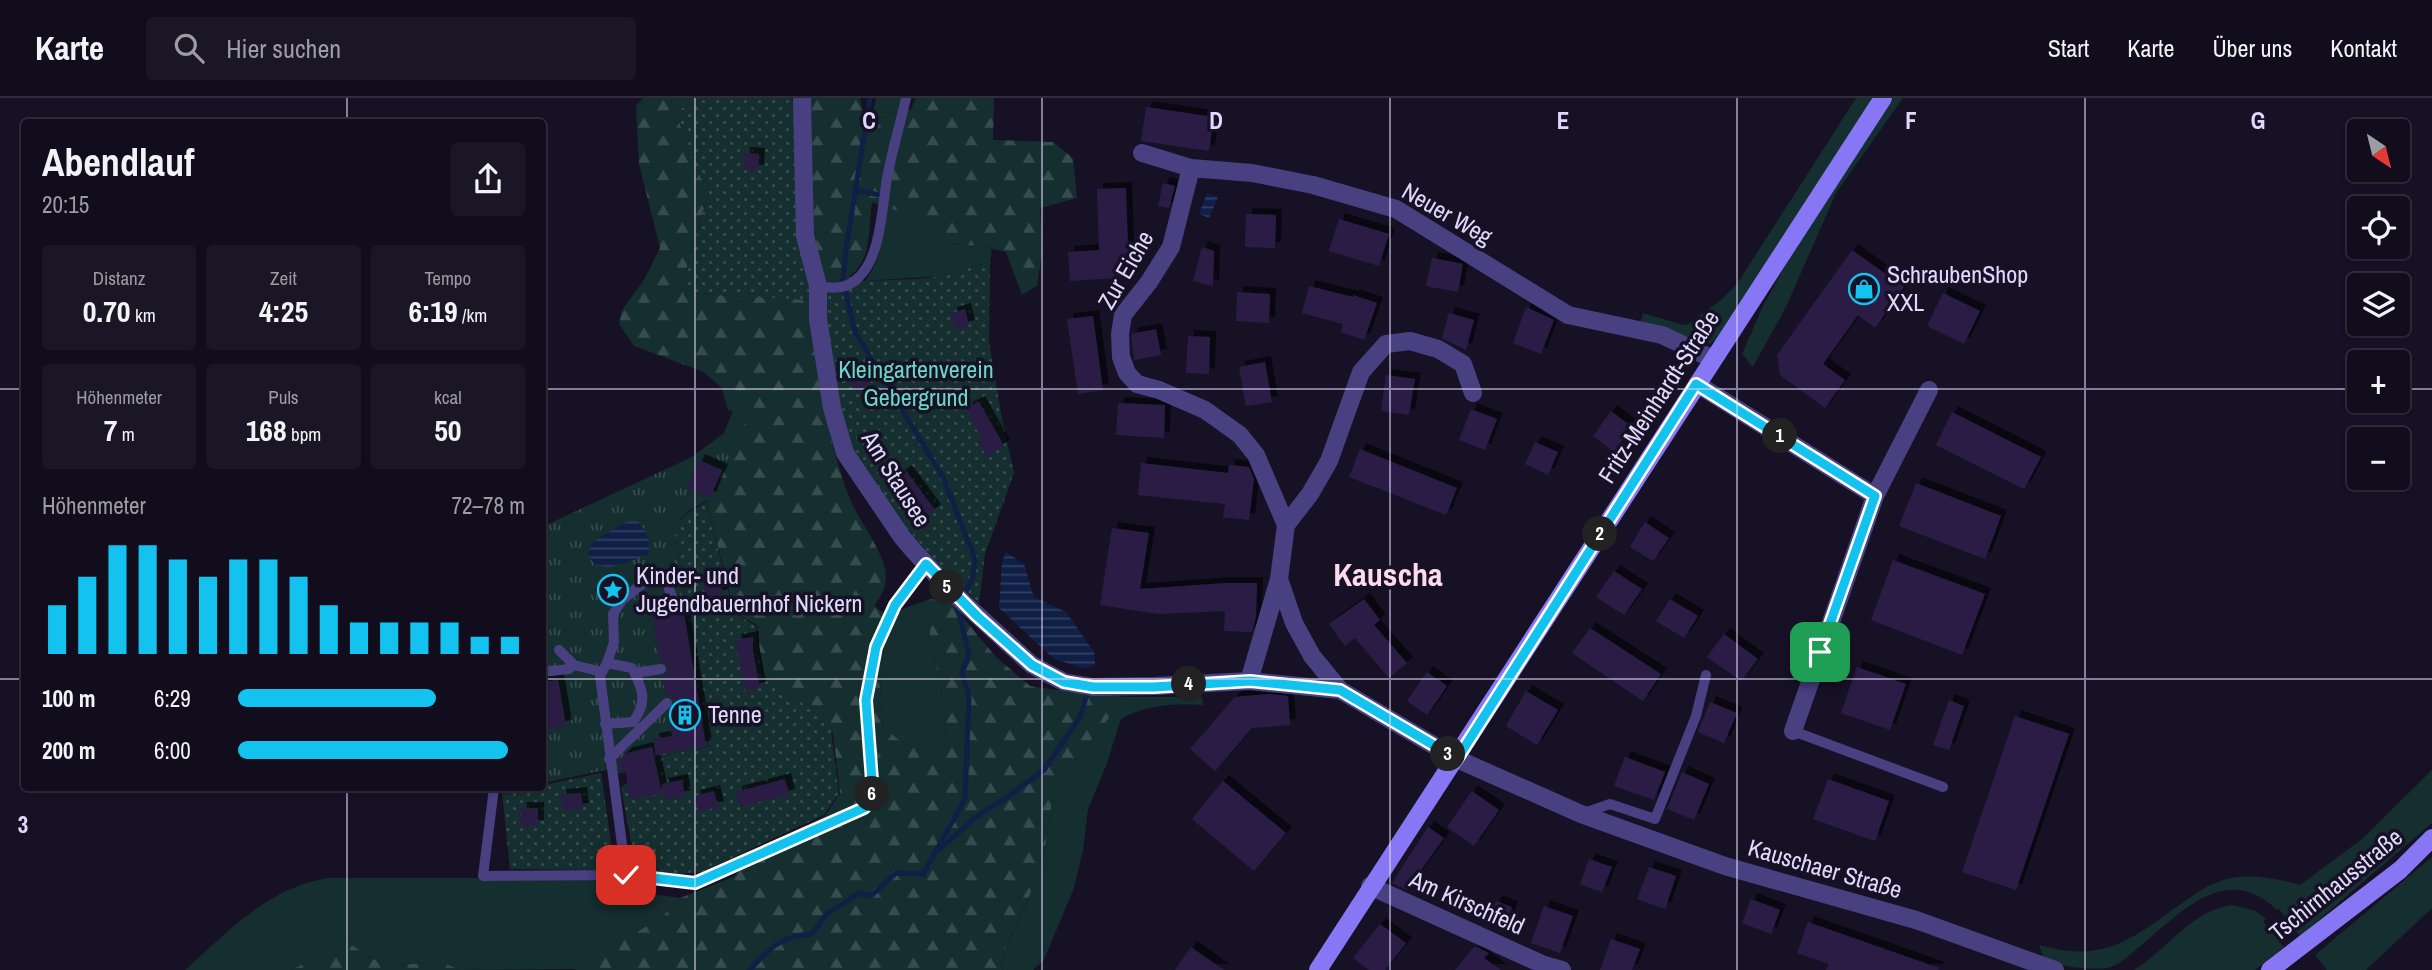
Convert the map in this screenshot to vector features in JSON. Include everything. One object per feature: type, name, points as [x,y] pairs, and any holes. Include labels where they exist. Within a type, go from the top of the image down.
[{"type":"street","name":"Am Stausee","points":[[802,98],[805,236],[818,286],[818,319],[832,408],[845,453],[902,537],[952,592],[1032,665],[1064,682],[1086,686],[1154,687],[1250,681]]},
{"type":"street","name":"Fritz-Meinhardt-Straße","points":[[1318,970],[1883,98]]},
{"type":"street","name":"Neuer Weg","points":[[1142,153],[1191,168],[1252,173],[1313,185],[1396,209],[1568,315],[1662,335],[1713,359]]},
{"type":"street","name":"Zur Eiche","points":[[1191,168],[1171,247],[1149,282],[1123,315],[1121,357],[1131,380],[1136,384],[1159,390],[1205,410],[1240,435],[1256,455],[1286,526]]},
{"type":"street","points":[[1340,690],[1250,681],[1279,579],[1286,526],[1310,494],[1329,461],[1361,372],[1386,344],[1410,341],[1438,349],[1463,364],[1473,393]]},
{"type":"street","points":[[1696,384],[1875,496]]},
{"type":"street","points":[[1793,731],[1875,496],[1929,390]]},
{"type":"street","points":[[1279,579],[1294,623],[1312,656],[1340,690],[1457,759]]},
{"type":"street","name":"Kauschaer Straße","points":[[1457,759],[1581,814],[1725,866],[1916,920],[2055,970]]},
{"type":"street","name":"Tschirnhausstraße","points":[[2270,970],[2400,870],[2432,838]]},
{"type":"street","name":"Am Kirschfeld","points":[[1370,886],[1542,967],[1562,970]]},
{"type":"lane","points":[[818,286],[845,286],[859,278],[868,267],[876,245],[887,177],[906,98]]},
{"type":"lane","points":[[494,791],[483,876],[626,875],[695,883],[864,808],[873,794],[866,700],[876,647],[895,605],[926,564]]},
{"type":"lane","points":[[626,875],[600,676],[614,642],[613,614],[622,600],[642,584],[665,578],[674,603]]},
{"type":"lane","points":[[559,650],[574,666]]},
{"type":"lane","points":[[546,672],[574,666],[632,668],[642,686],[642,709],[633,722]]},
{"type":"lane","points":[[635,673],[661,669]]},
{"type":"lane","points":[[1581,814],[1610,804],[1655,819],[1696,716],[1706,675]]},
{"type":"lane","points":[[609,759],[667,703]]},
{"type":"lane","points":[[605,724],[649,721]]},
{"type":"lane","points":[[1793,731],[1943,787]]},
{"type":"green space","points":[[643,98],[706,98],[676,111],[692,163],[709,191],[681,288],[698,294],[812,300],[811,314],[821,384],[835,453],[850,499],[885,567],[885,584],[874,606],[887,615],[880,687],[883,727],[898,739],[918,749],[945,744],[946,708],[930,639],[930,599],[950,602],[995,656],[1030,686],[1070,692],[1102,693],[1116,709],[1054,788],[1042,868],[1003,954],[1002,970],[575,970],[663,916],[680,898],[733,877],[769,843],[825,816],[840,793],[833,733],[763,675],[757,625],[735,613],[706,501],[718,483],[722,471],[733,411],[728,410],[722,388],[704,372],[634,346],[619,324],[622,310],[644,280],[660,248],[639,164],[636,106]]},
{"type":"green space","name":"Kleingartenverein Gebergrund","points":[[706,98],[791,98],[797,107],[812,300],[698,294],[681,288],[709,192],[692,163],[676,111]]},
{"type":"green space","points":[[808,98],[860,98],[865,123],[911,109],[916,98],[994,98],[993,140],[1053,142],[1073,158],[1077,198],[1040,208],[1042,251],[1037,286],[1022,295],[1006,252],[982,246],[948,244],[898,211],[872,202],[863,260],[848,277],[825,282],[810,233]]},
{"type":"green space","points":[[876,98],[903,98],[900,112],[871,121]]},
{"type":"green space","points":[[1856,98],[1873,98],[1719,337],[1710,344],[1640,324],[1643,313],[1683,325],[1688,324],[1722,299],[1737,284]]},
{"type":"green space","points":[[1893,98],[1903,98],[1836,193],[1786,307],[1753,367],[1742,354],[1762,308],[1805,229]]},
{"type":"green space","points":[[887,207],[898,211],[948,244],[992,249],[990,262],[941,276],[865,281],[878,255]]},
{"type":"green space","name":"Kleingartenverein Gebergrund","points":[[990,262],[989,342],[1014,473],[985,554],[979,603],[940,567],[891,510],[850,448],[839,406],[826,320],[825,283],[850,277],[865,281],[941,276]]},
{"type":"green space","name":"Kinder- und Jugendbauernhof Nickern","points":[[733,411],[748,417],[710,498],[686,513],[674,526],[708,747],[656,757],[658,767],[615,774],[610,769],[546,782],[546,525],[692,457],[724,433]]},
{"type":"green space","points":[[706,502],[734,613],[756,626],[762,675],[830,723],[839,793],[824,815],[702,872],[679,874],[657,871],[645,866],[638,859],[632,847],[621,788],[628,782],[628,773],[658,767],[656,757],[709,747],[674,526],[686,514]]},
{"type":"green space","points":[[930,599],[930,639],[946,708],[945,745],[925,750],[905,744],[883,727],[880,687],[887,615]]},
{"type":"green space","points":[[1102,693],[1124,697],[1202,697],[1203,705],[1161,706],[1121,719],[1088,809],[1083,850],[1074,888],[1044,960],[1033,970],[1002,970],[1003,955],[1042,868],[1054,788],[1116,709]]},
{"type":"green space","points":[[2432,770],[2432,823],[2300,936],[2279,909],[2258,896],[2239,890],[2221,891],[2204,897],[2187,908],[2112,967],[2084,968],[2045,961],[2039,945],[2081,951],[2114,945],[2145,929],[2216,882],[2257,876],[2300,885],[2362,839]]},
{"type":"green space","points":[[601,773],[614,863],[604,870],[510,869],[502,793],[546,791],[546,784]]},
{"type":"green space","points":[[2432,857],[2432,908],[2366,970],[2327,970],[2315,955]]},
{"type":"green space","points":[[328,878],[602,878],[619,889],[680,898],[663,916],[579,969],[460,970],[442,964],[391,964],[372,959],[347,942],[291,970],[185,970],[234,926],[267,901],[306,883]]},
{"type":"green space","points":[[2232,905],[2256,911],[2266,919],[2263,921],[2284,947],[2255,970],[2134,970],[2204,914]]},
{"type":"green space","points":[[347,942],[381,962],[442,964],[460,970],[291,970]]},
{"type":"water","points":[[1207,193],[1218,197],[1209,218],[1199,214]]},
{"type":"water","points":[[631,521],[637,521],[645,532],[649,542],[648,555],[608,568],[594,564],[588,554],[591,544]]},
{"type":"water","points":[[1006,552],[1024,564],[1034,597],[1066,612],[1094,652],[1095,665],[1085,669],[1054,659],[999,608],[1002,563]]},
{"type":"building","points":[[1146,107],[1214,117],[1209,151],[1141,141]]},
{"type":"building","points":[[744,153],[759,154],[758,171],[744,170]]},
{"type":"building","points":[[1163,183],[1175,186],[1169,208],[1158,206]]},
{"type":"building","points":[[1126,188],[1132,277],[1070,281],[1068,252],[1099,250],[1097,189]]},
{"type":"building","points":[[1246,214],[1276,215],[1275,248],[1245,247]]},
{"type":"building","points":[[1339,219],[1389,234],[1379,266],[1329,251]]},
{"type":"building","points":[[1202,247],[1214,251],[1213,286],[1193,281]]},
{"type":"building","points":[[1852,250],[1904,287],[1875,328],[1858,315],[1823,364],[1845,380],[1825,408],[1780,375],[1777,355]]},
{"type":"building","points":[[1432,258],[1463,264],[1458,292],[1426,286]]},
{"type":"building","points":[[1309,286],[1377,303],[1364,340],[1341,332],[1343,324],[1302,313]]},
{"type":"building","points":[[1237,292],[1270,294],[1269,323],[1236,321]]},
{"type":"building","points":[[1943,293],[1980,311],[1964,344],[1927,326]]},
{"type":"building","points":[[1526,307],[1554,320],[1541,354],[1513,343]]},
{"type":"building","points":[[965,309],[969,326],[955,329],[951,313]]},
{"type":"building","points":[[1449,313],[1474,320],[1466,350],[1442,338]]},
{"type":"building","points":[[1093,316],[1103,390],[1078,394],[1067,319]]},
{"type":"building","points":[[1156,329],[1161,355],[1134,360],[1131,334]]},
{"type":"building","points":[[1188,336],[1210,337],[1209,374],[1186,373]]},
{"type":"building","points":[[1265,362],[1272,402],[1246,406],[1239,367]]},
{"type":"building","points":[[863,370],[871,383],[857,392],[848,380]]},
{"type":"building","points":[[1386,375],[1415,379],[1409,415],[1381,411]]},
{"type":"building","points":[[979,402],[1004,446],[987,457],[966,408]]},
{"type":"building","points":[[1118,403],[1165,405],[1164,438],[1116,435]]},
{"type":"building","points":[[1471,409],[1497,419],[1485,450],[1459,440]]},
{"type":"building","points":[[1611,411],[1632,427],[1614,452],[1593,436]]},
{"type":"building","points":[[1952,412],[2041,457],[2024,489],[1936,445]]},
{"type":"building","points":[[1535,442],[1558,452],[1548,475],[1525,464]]},
{"type":"building","points":[[1360,449],[1457,488],[1446,515],[1349,477]]},
{"type":"building","points":[[699,460],[722,470],[710,498],[687,488]]},
{"type":"building","points":[[1141,463],[1228,473],[1229,465],[1249,467],[1254,479],[1249,520],[1223,517],[1225,504],[1138,495]]},
{"type":"building","points":[[906,471],[935,510],[922,520],[895,479]]},
{"type":"building","points":[[1916,483],[2001,516],[1985,559],[1899,526]]},
{"type":"building","points":[[1645,522],[1669,538],[1653,561],[1630,547]]},
{"type":"building","points":[[1112,528],[1149,533],[1140,589],[1257,583],[1256,617],[1252,632],[1224,631],[1225,611],[1159,614],[1100,605]]},
{"type":"building","points":[[1893,560],[1985,594],[1962,655],[1871,620]]},
{"type":"building","points":[[1614,571],[1642,589],[1624,615],[1596,597]]},
{"type":"building","points":[[720,578],[723,595],[706,598],[703,581]]},
{"type":"building","points":[[1364,599],[1380,620],[1374,625],[1407,663],[1389,678],[1355,638],[1345,646],[1329,624]]},
{"type":"building","points":[[1670,599],[1698,616],[1684,638],[1656,621]]},
{"type":"building","points":[[682,602],[706,746],[656,755],[653,739],[672,736],[668,713],[675,702],[672,697],[666,695],[662,677],[669,667],[660,661],[651,607],[666,604],[669,609],[676,611]]},
{"type":"building","points":[[1590,628],[1661,674],[1643,701],[1572,653]]},
{"type":"building","points":[[1724,634],[1758,659],[1741,681],[1707,657]]},
{"type":"building","points":[[753,637],[760,688],[745,691],[735,640]]},
{"type":"building","points":[[1857,667],[1906,684],[1890,730],[1841,713]]},
{"type":"building","points":[[1427,672],[1447,686],[1427,715],[1407,701]]},
{"type":"building","points":[[558,680],[566,726],[546,729],[546,682]]},
{"type":"building","points":[[1526,691],[1558,710],[1537,745],[1506,726]]},
{"type":"building","points":[[1269,694],[1288,696],[1290,725],[1252,728],[1215,771],[1190,749],[1235,697]]},
{"type":"building","points":[[1949,700],[1964,706],[1949,750],[1933,745]]},
{"type":"building","points":[[1710,702],[1737,713],[1724,743],[1698,732]]},
{"type":"building","points":[[2015,716],[2069,734],[2016,890],[1962,872]]},
{"type":"building","points":[[652,747],[662,794],[629,799],[626,771],[621,772],[619,760],[627,753]]},
{"type":"building","points":[[1625,757],[1665,772],[1654,800],[1614,786]]},
{"type":"building","points":[[1682,772],[1709,784],[1694,820],[1667,809]]},
{"type":"building","points":[[785,779],[789,795],[740,807],[736,792]]},
{"type":"building","points":[[1828,779],[1889,801],[1875,841],[1813,819]]},
{"type":"building","points":[[682,780],[685,796],[665,800],[662,784]]},
{"type":"building","points":[[1223,781],[1286,833],[1254,871],[1192,819]]},
{"type":"building","points":[[714,791],[718,807],[698,812],[694,796]]},
{"type":"building","points":[[1472,791],[1499,810],[1474,846],[1447,827]]},
{"type":"building","points":[[581,793],[583,809],[563,811],[560,795]]},
{"type":"building","points":[[521,808],[538,808],[538,826],[520,826]]},
{"type":"building","points":[[1428,827],[1444,838],[1407,890],[1392,883]]},
{"type":"building","points":[[1589,859],[1612,867],[1602,892],[1580,884]]},
{"type":"building","points":[[1649,867],[1676,876],[1665,909],[1637,899]]},
{"type":"building","points":[[1751,899],[1780,910],[1771,934],[1742,923]]},
{"type":"building","points":[[1496,901],[1512,907],[1506,925],[1489,920]]},
{"type":"building","points":[[1544,906],[1573,916],[1560,953],[1531,943]]},
{"type":"building","points":[[1808,922],[1939,968],[1826,970],[1829,964],[1797,953]]},
{"type":"building","points":[[1380,924],[1406,943],[1385,970],[1369,970],[1353,958]]},
{"type":"building","points":[[1611,939],[1640,949],[1632,970],[1600,970]]},
{"type":"building","points":[[1475,946],[1489,953],[1484,958],[1501,970],[1455,970]]},
{"type":"building","points":[[1191,947],[1224,970],[1175,970]]},
{"type":"waterway","points":[[750,970],[776,944],[792,937],[812,934],[826,915],[859,893],[871,896],[896,873],[923,874],[965,799],[969,696],[962,673],[969,654],[958,609],[973,576],[975,559],[943,477],[856,334],[843,280],[870,98]]},
{"type":"waterway","points":[[855,190],[885,196]]},
{"type":"waterway","points":[[939,850],[976,817],[1044,770],[1080,717],[1088,691]]},
{"type":"place","name":"SchraubenShop XXL","points":[[1864,289]]},
{"type":"place","name":"Kinder- und Jugendbauernhof Nickern","points":[[613,590]]},
{"type":"place","name":"Tenne","points":[[685,715]]},
{"type":"district","name":"Kauscha","points":[[1388,575]]},
{"type":"route","points":[[626,875],[695,883],[864,808],[869,803],[873,794],[866,700],[876,647],[895,605],[926,564],[977,616],[1032,665],[1064,682],[1093,687],[1154,687],[1250,681],[1340,690],[1457,759],[1696,384],[1875,496],[1820,652]]}]
